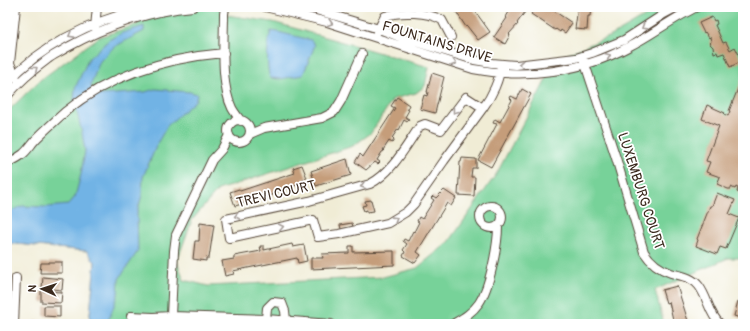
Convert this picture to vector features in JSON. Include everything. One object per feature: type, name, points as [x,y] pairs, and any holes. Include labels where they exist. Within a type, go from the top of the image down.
[{"type":"street","points":[[16,7],[10,63],[18,84]]},
{"type":"street","points":[[94,34],[97,7]]},
{"type":"street","points":[[7,83],[44,51],[83,29],[115,16],[147,7]]},
{"type":"street","points":[[7,96],[18,84],[49,58],[94,34],[118,24],[179,8],[193,7]]},
{"type":"street","points":[[226,7],[224,14],[226,88],[232,108],[249,130]]},
{"type":"street","name":"FOUNTAINS DRIVE","points":[[265,7],[297,14],[473,69],[500,73],[543,72],[586,65],[628,48],[687,9],[697,7]]},
{"type":"street","name":"FOUNTAINS DRIVE","points":[[306,7],[474,60],[516,65],[542,63],[583,56],[624,40],[677,7]]},
{"type":"street","points":[[374,37],[385,16],[400,13],[432,16],[442,20],[451,37]]},
{"type":"street","points":[[7,163],[23,154],[67,110],[97,90],[130,73],[160,63],[195,56],[224,54]]},
{"type":"street","points":[[249,130],[322,118],[334,112],[341,102],[362,54]]},
{"type":"street","name":"LUXEMBURG COURT","points":[[583,56],[644,252],[651,262],[658,268],[691,279],[699,286],[711,312],[720,324]]},
{"type":"street","name":"TREVI COURT","points":[[483,108],[466,97],[441,130],[425,124],[420,126],[389,169],[378,180],[370,184],[309,201],[226,219],[229,238],[313,220],[318,237],[388,223],[396,218],[414,204],[487,103],[500,73],[501,64]]},
{"type":"street","points":[[171,316],[176,235],[212,160],[222,149],[229,135],[228,131],[232,108]]},
{"type":"street","points":[[230,125],[234,122],[241,121]]},
{"type":"street","points":[[222,149],[237,142],[246,140],[249,130]]},
{"type":"street","points":[[229,135],[237,142]]},
{"type":"street","points":[[453,324],[466,317],[479,302],[488,283],[498,238],[498,226]]},
{"type":"street","points":[[14,324],[16,278]]},
{"type":"street","points":[[266,319],[267,308],[273,302],[282,303],[286,320]]},
{"type":"street","points":[[131,316],[266,319],[331,324]]},
{"type":"green space","points":[[139,7],[229,7],[226,15],[273,22],[429,67],[425,86],[416,93],[393,99],[371,133],[353,146],[218,190],[192,220],[177,261],[184,280],[208,286],[383,277],[417,268],[449,242],[497,173],[547,78],[564,55],[613,35],[661,7],[743,7],[743,258],[728,258],[655,290],[664,324],[89,324],[95,262],[87,251],[7,243],[7,112],[40,80],[99,37],[138,24]]},
{"type":"water","points":[[144,26],[144,31],[114,47],[100,61],[91,84],[92,91],[101,95],[145,92],[155,89],[190,92],[197,94],[196,100],[167,126],[158,142],[143,177],[142,195],[137,213],[138,251],[119,279],[118,295],[107,324],[89,324],[95,262],[87,251],[7,243],[7,213],[22,206],[46,207],[68,205],[75,197],[85,151],[74,100],[75,88],[89,58],[109,40],[122,33]]},
{"type":"water","points":[[271,31],[311,40],[315,45],[303,75],[280,79],[270,78],[268,54]]},
{"type":"building","points":[[453,7],[472,7],[490,32],[478,40],[467,26],[466,27]]},
{"type":"building","points":[[512,7],[527,8],[517,23],[518,24],[509,34],[510,35],[505,44],[494,37],[507,18],[506,17]]},
{"type":"building","points":[[536,7],[548,7],[572,23],[565,33],[561,30],[560,32],[556,29],[555,30],[531,14]]},
{"type":"building","points":[[578,7],[591,7],[590,16],[588,16],[587,30],[575,29]]},
{"type":"building","points":[[712,17],[714,21],[716,20],[717,24],[715,25],[723,43],[726,42],[730,50],[735,47],[742,61],[730,67],[724,53],[718,55],[717,52],[714,53],[713,47],[710,44],[710,37],[709,38],[705,32],[704,33],[699,23]]},
{"type":"building","points":[[432,73],[444,77],[435,113],[420,109],[424,95],[427,96]]},
{"type":"building","points":[[743,76],[743,194],[737,192],[738,188],[736,187],[735,189],[731,187],[731,189],[728,189],[717,184],[720,177],[706,172],[710,162],[706,161],[719,126],[702,119],[707,105],[725,113],[724,114],[728,116]]},
{"type":"building","points":[[522,89],[531,94],[491,167],[478,160],[497,124],[493,123],[495,119],[500,122],[512,100],[510,98],[511,96],[517,99]]},
{"type":"building","points":[[397,97],[409,105],[407,109],[409,110],[405,117],[409,119],[407,122],[404,120],[399,130],[398,129],[392,138],[394,140],[392,143],[389,141],[377,160],[380,162],[378,164],[375,162],[366,170],[355,162],[360,154],[363,157],[395,108],[391,106]]},
{"type":"building","points":[[462,158],[476,159],[476,168],[472,168],[471,177],[475,177],[474,196],[458,195],[460,162]]},
{"type":"building","points":[[347,159],[351,175],[316,186],[311,171]]},
{"type":"building","points":[[302,165],[307,178],[303,179],[304,181],[296,184],[297,185],[272,193],[273,195],[235,206],[230,192],[239,189],[240,191],[295,173],[293,168]]},
{"type":"building","points":[[444,190],[456,198],[451,206],[447,203],[417,252],[421,255],[415,263],[403,256],[405,252],[403,250],[407,244],[403,241],[404,239],[408,241],[413,231],[414,232],[419,222],[417,221],[419,217],[422,219],[434,200],[431,198],[433,196],[436,198]]},
{"type":"building","points":[[717,193],[735,200],[729,214],[739,218],[726,249],[720,247],[717,254],[696,246],[697,239],[710,206],[712,206]]},
{"type":"building","points":[[371,200],[374,211],[364,211],[362,206],[366,205],[365,201]]},
{"type":"building","points":[[200,223],[214,225],[209,258],[206,258],[206,261],[193,259],[195,241],[199,241]]},
{"type":"building","points":[[352,223],[353,227],[341,229],[340,225]]},
{"type":"building","points":[[292,244],[293,247],[304,245],[307,261],[298,263],[297,258],[233,271],[234,274],[225,276],[222,261],[234,259],[234,256],[261,251],[260,246],[264,246],[264,250]]},
{"type":"building","points":[[349,246],[353,246],[353,252],[394,251],[394,265],[311,269],[311,258],[323,258],[322,254],[349,253]]},
{"type":"building","points":[[62,262],[62,273],[40,273],[41,263]]},
{"type":"building","points":[[43,277],[63,279],[62,290],[42,288]]},
{"type":"building","points":[[677,286],[688,321],[674,324],[669,302],[666,303],[662,290]]},
{"type":"building","points":[[41,291],[62,292],[61,303],[41,302]]},
{"type":"building","points":[[738,301],[743,303],[743,319],[734,316]]},
{"type":"building","points":[[44,306],[60,306],[60,317],[44,316]]},
{"type":"building","points":[[35,321],[52,322],[52,324],[35,324]]}]
